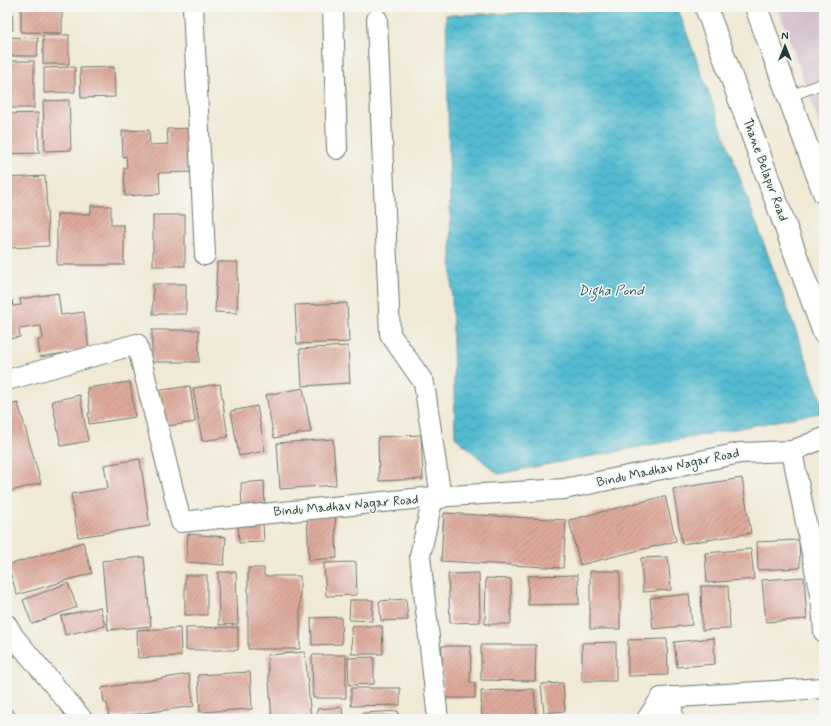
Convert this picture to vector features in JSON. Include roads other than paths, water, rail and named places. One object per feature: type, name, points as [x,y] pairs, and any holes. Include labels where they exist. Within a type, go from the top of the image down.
[{"type":"main road","name":"Thane Belapur Road","points":[[706,7],[824,333]]},
{"type":"main road","points":[[756,7],[790,96],[824,193]]},
{"type":"street","points":[[193,7],[205,254]]},
{"type":"street","points":[[333,7],[337,149]]},
{"type":"street","points":[[377,19],[390,334],[424,383],[437,498],[420,556],[438,719]]},
{"type":"street","name":"Bindu Madhav Nagar Road","points":[[7,380],[137,344],[181,522],[437,498],[564,489],[740,452],[792,451],[824,438]]},
{"type":"street","points":[[792,451],[822,605],[824,632]]},
{"type":"street","points":[[7,625],[14,637],[82,719]]},
{"type":"street","points":[[647,719],[661,698],[824,688]]},
{"type":"street","points":[[671,697],[673,719]]},
{"type":"lane","points":[[790,96],[824,83]]},
{"type":"water","name":"Digha Pond","points":[[678,9],[824,408],[824,412],[498,474],[455,437],[446,15]]}]
